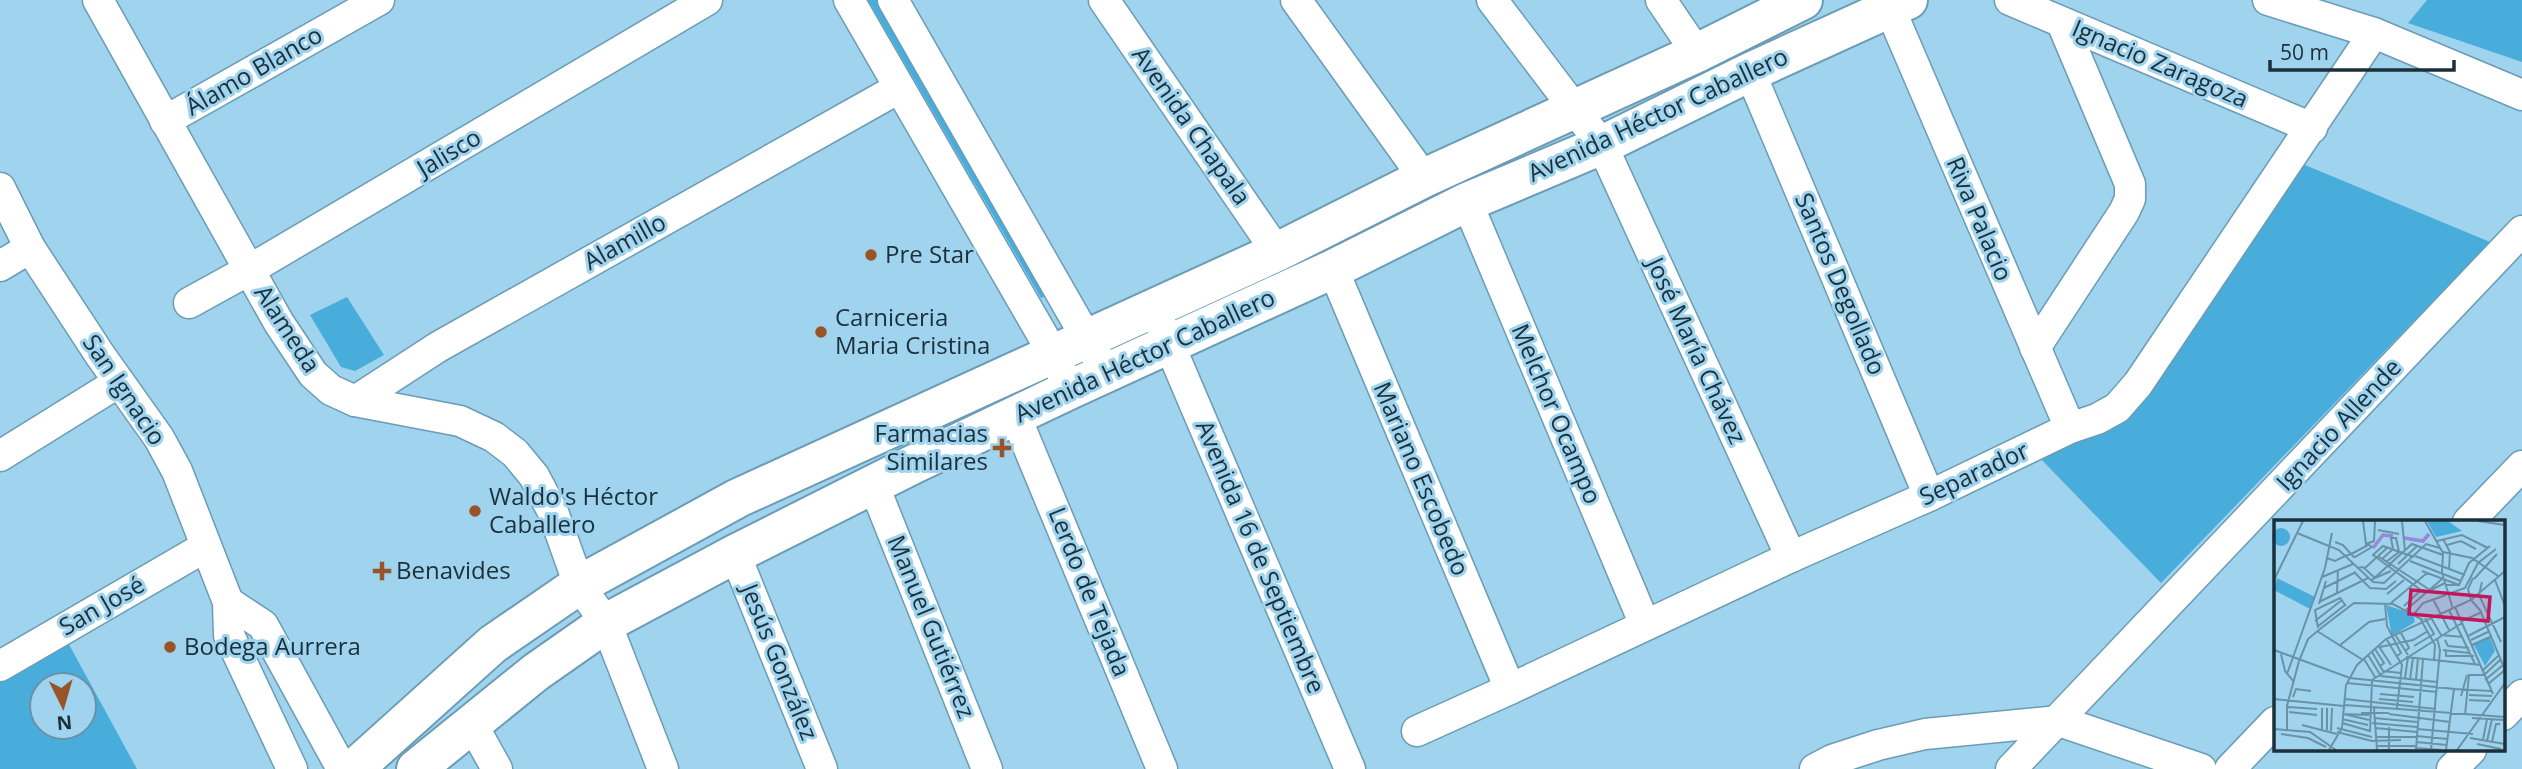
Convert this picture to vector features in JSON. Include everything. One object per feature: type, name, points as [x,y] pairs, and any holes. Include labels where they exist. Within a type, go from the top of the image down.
[{"type":"main road","name":"Avenida Héctor Caballero","points":[[354,769],[493,644],[579,585],[737,498],[901,424],[1070,361],[1154,309],[1278,252],[1424,178],[1698,53],[1803,0]]},
{"type":"main road","name":"Avenida Héctor Caballero","points":[[1070,361],[1106,374],[1333,269],[1467,202],[1602,145],[1876,7]]},
{"type":"main road","name":"Avenida Héctor Caballero","points":[[416,769],[536,672],[606,623],[735,554],[1015,415],[1070,361]]},
{"type":"main road","points":[[901,424],[915,464]]},
{"type":"street","name":"Alameda","points":[[98,0],[279,323],[313,374],[331,390],[355,401],[460,421],[494,438],[515,453],[534,476],[553,512],[579,585],[606,623],[663,769]]},
{"type":"street","name":"Álamo Blanco","points":[[165,121],[379,0]]},
{"type":"street","name":"Jalisco","points":[[189,303],[707,0]]},
{"type":"street","points":[[849,0],[899,88],[1070,361]]},
{"type":"street","points":[[893,0],[1070,361]]},
{"type":"street","name":"Avenida Chapala","points":[[1104,0],[1278,252]]},
{"type":"street","points":[[1296,0],[1424,178]]},
{"type":"street","name":"José María Chávez","points":[[1492,0],[1602,145],[1791,557]]},
{"type":"street","points":[[1661,0],[1698,53]]},
{"type":"street","name":"Ignacio Zaragoza","points":[[2010,0],[2312,128]]},
{"type":"street","points":[[2268,0],[2374,33],[2522,95]]},
{"type":"street","name":"Riva Palacio","points":[[1876,7],[2070,428]]},
{"type":"street","points":[[2035,348],[2124,212],[2131,193],[2130,184],[2062,23]]},
{"type":"street","name":"Separador","points":[[1417,731],[2117,408],[2129,397],[2374,33]]},
{"type":"street","name":"Santos Degollado","points":[[1750,72],[1929,496]]},
{"type":"street","name":"Alamillo","points":[[355,401],[438,347],[899,88]]},
{"type":"street","name":"San Ignacio","points":[[0,188],[30,248],[159,438],[177,471],[228,602],[229,635],[292,769]]},
{"type":"street","name":"Melchor Ocampo","points":[[1467,202],[1645,625]]},
{"type":"street","name":"Ignacio Allende","points":[[2011,769],[2522,232]]},
{"type":"street","points":[[0,266],[30,248]]},
{"type":"street","name":"Mariano Escobedo","points":[[1333,269],[1510,690]]},
{"type":"street","name":"Avenida 16 de Septiembre","points":[[1154,309],[1350,769]]},
{"type":"street","points":[[0,456],[119,382]]},
{"type":"street","name":"Lerdo de Tejada","points":[[1015,415],[1162,769]]},
{"type":"street","points":[[2470,520],[2522,466]]},
{"type":"street","name":"Manuel Gutiérrez","points":[[874,486],[988,769]]},
{"type":"street","name":"San José","points":[[0,666],[205,547]]},
{"type":"street","name":"Jesús González","points":[[735,554],[822,769]]},
{"type":"street","points":[[228,602],[263,625],[342,769]]},
{"type":"street","points":[[2504,714],[2522,695]]},
{"type":"street","points":[[1815,769],[1832,760],[1878,745],[1924,734],[2059,721],[2201,769]]},
{"type":"street","points":[[2230,769],[2274,723]]},
{"type":"street","points":[[472,724],[497,769]]},
{"type":"street","points":[[2452,769],[2468,752]]},
{"type":"shaded area","points":[[868,0],[886,0],[1054,292],[1041,298]]},
{"type":"shaded area","points":[[2427,0],[2522,0],[2522,62],[2408,23]]},
{"type":"shaded area","points":[[2293,160],[2490,242],[2161,583],[2037,455],[2121,416]]},
{"type":"shaded area","points":[[347,297],[384,355],[355,371],[341,367],[310,315]]},
{"type":"shaded area","points":[[66,639],[83,671],[28,671],[28,741],[98,741],[98,698],[137,769],[0,769],[0,678]]},
{"type":"place","name":"Pre Star","points":[[871,255]]},
{"type":"place","name":"Carniceria Maria Cristina","points":[[821,332]]},
{"type":"place","name":"Farmacias Similares","points":[[1002,448]]},
{"type":"place","name":"Waldo's Héctor Caballero","points":[[475,511]]},
{"type":"place","name":"Benavides","points":[[382,571]]},
{"type":"place","name":"Bodega Aurrera","points":[[170,647]]}]
